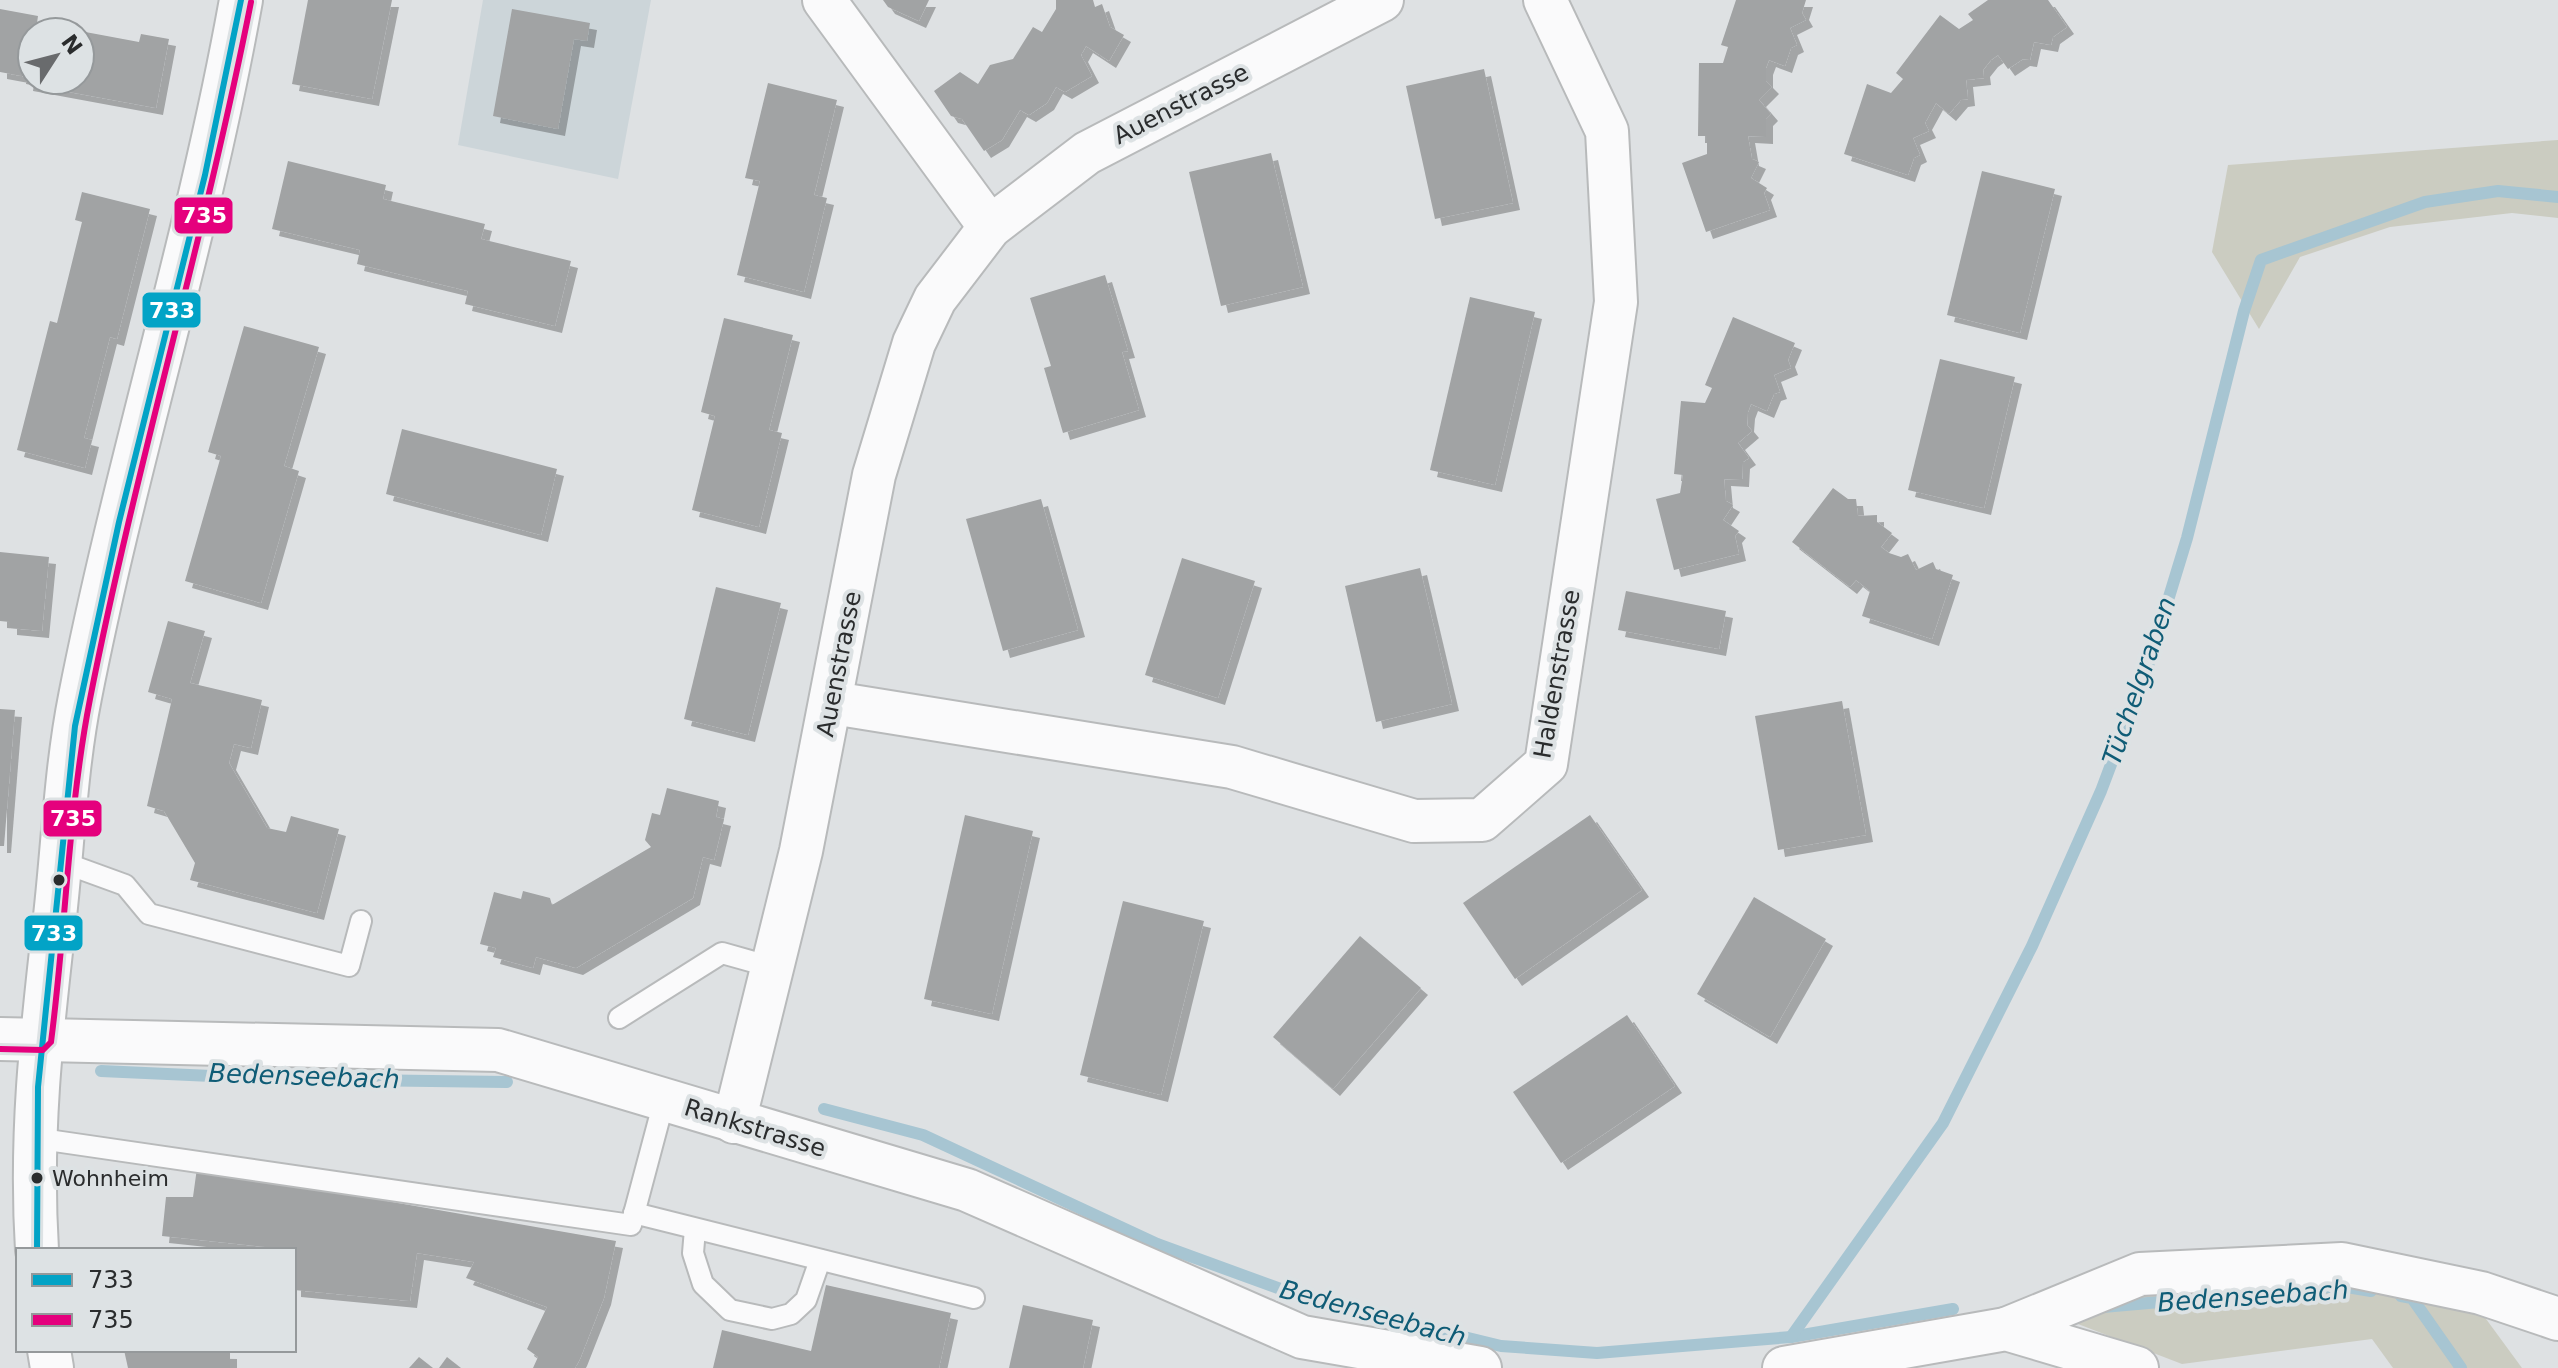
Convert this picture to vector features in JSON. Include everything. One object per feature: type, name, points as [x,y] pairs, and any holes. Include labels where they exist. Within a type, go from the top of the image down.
[{"type":"street","points":[[37,1248],[34,1138],[41,1040],[66,784],[77,713],[116,527],[166,346],[221,112],[241,0]]},
{"type":"street","points":[[824,0],[990,227]]},
{"type":"street","name":"Auenstrasse","points":[[734,1122],[833,703],[874,475],[914,343],[935,299],[990,227],[1087,153],[1382,0]]},
{"type":"street","name":"Haldenstrasse","points":[[833,703],[1232,767],[1414,821],[1482,820],[1546,764],[1616,302],[1607,131],[1545,0]]},
{"type":"street","name":"Rankstrasse","points":[[0,1039],[498,1050],[967,1190],[1302,1337],[1480,1368]]},
{"type":"street","points":[[1784,1368],[2006,1329],[2140,1274],[2342,1264],[2481,1293],[2558,1319]]},
{"type":"street","points":[[2006,1329],[2137,1368]]},
{"type":"lane","points":[[59,861],[125,885],[149,914],[349,966],[361,921]]},
{"type":"lane","points":[[619,1018],[722,953],[772,967]]},
{"type":"lane","points":[[34,1138],[631,1225],[664,1101]]},
{"type":"lane","points":[[634,1213],[974,1298]]},
{"type":"lane","points":[[695,1229],[693,1253],[703,1284],[730,1310],[772,1319],[791,1314],[806,1300],[820,1260]]},
{"type":"shaded area","points":[[483,0],[651,0],[618,179],[458,145]]},
{"type":"shaded area","points":[[2558,140],[2558,218],[2512,213],[2390,227],[2300,257],[2259,329],[2212,252],[2228,165]]},
{"type":"shaded area","points":[[2340,1276],[2478,1308],[2522,1368],[2393,1368],[2372,1339],[2182,1364],[2065,1319],[2140,1289]]},
{"type":"building","points":[[308,0],[392,0],[372,99],[292,84]]},
{"type":"building","points":[[883,0],[929,0],[919,21],[888,7]]},
{"type":"building","points":[[1056,0],[1093,0],[1095,7],[1102,4],[1110,27],[1124,35],[1109,61],[1086,46],[1081,55],[1092,76],[1065,92],[1056,87],[1047,103],[1029,115],[1020,110],[1002,140],[984,151],[962,119],[951,116],[934,91],[960,72],[978,84],[990,65],[1013,59],[1033,27],[1042,32],[1056,9]]},
{"type":"building","points":[[1736,0],[1806,0],[1802,13],[1806,20],[1790,28],[1797,45],[1791,48],[1785,66],[1769,60],[1766,68],[1766,81],[1772,87],[1759,100],[1771,114],[1766,119],[1766,137],[1748,136],[1752,159],[1759,162],[1751,178],[1767,188],[1764,193],[1770,210],[1706,232],[1682,163],[1707,154],[1707,136],[1698,136],[1699,63],[1723,63],[1728,47],[1721,45]]},
{"type":"building","points":[[1988,0],[2048,0],[2067,27],[2053,37],[2051,45],[2034,42],[2030,60],[2023,59],[2008,69],[1998,55],[1991,60],[1983,70],[1984,78],[1966,80],[1968,99],[1961,100],[1949,114],[1936,103],[1925,123],[1929,131],[1913,138],[1920,155],[1914,158],[1908,175],[1844,154],[1867,84],[1891,93],[1903,79],[1896,73],[1940,15],[1959,29],[1973,20],[1968,14]]},
{"type":"building","points":[[0,9],[38,16],[16,16],[16,75],[0,72]]},
{"type":"building","points":[[512,9],[590,23],[587,41],[574,39],[558,129],[493,116]]},
{"type":"building","points":[[96,34],[139,42],[141,34],[169,39],[156,108],[91,96],[96,96]]},
{"type":"building","points":[[1484,69],[1513,203],[1435,219],[1406,86]]},
{"type":"building","points":[[768,83],[837,100],[814,195],[827,198],[804,292],[737,275],[760,181],[745,178]]},
{"type":"building","points":[[1271,153],[1303,287],[1221,306],[1189,172]]},
{"type":"building","points":[[288,161],[386,185],[383,199],[485,224],[481,239],[571,261],[555,326],[465,304],[468,291],[357,264],[360,250],[272,229]]},
{"type":"building","points":[[1982,171],[2055,189],[2020,333],[1947,315]]},
{"type":"building","points":[[82,192],[150,209],[117,339],[110,337],[84,438],[92,440],[85,468],[17,450],[50,321],[57,323],[82,222],[75,220]]},
{"type":"building","points":[[1105,275],[1128,351],[1122,352],[1139,410],[1063,433],[1044,368],[1051,366],[1030,298]]},
{"type":"building","points":[[1470,297],[1535,312],[1495,485],[1430,470]]},
{"type":"building","points":[[1733,317],[1795,343],[1788,360],[1791,368],[1774,375],[1780,392],[1774,394],[1767,411],[1751,404],[1747,425],[1752,431],[1738,443],[1749,458],[1743,462],[1742,480],[1724,479],[1726,501],[1733,505],[1723,520],[1739,531],[1735,536],[1739,554],[1674,570],[1656,499],[1680,493],[1683,475],[1674,474],[1681,401],[1705,403],[1712,388],[1705,385]]},
{"type":"building","points":[[724,318],[793,335],[769,430],[782,433],[759,527],[692,510],[715,416],[701,412]]},
{"type":"building","points":[[244,326],[319,347],[284,466],[299,471],[261,603],[185,581],[221,456],[208,452]]},
{"type":"building","points":[[1940,359],[2015,377],[1984,508],[1908,490]]},
{"type":"building","points":[[402,429],[557,469],[541,535],[386,494]]},
{"type":"building","points":[[1833,488],[1848,499],[1856,499],[1858,516],[1877,515],[1877,522],[1892,533],[1881,547],[1889,553],[1901,557],[1908,554],[1916,570],[1933,562],[1936,569],[1953,575],[1932,639],[1862,616],[1870,591],[1856,580],[1850,587],[1792,542]]},
{"type":"building","points":[[1041,499],[1078,630],[1003,651],[966,519]]},
{"type":"building","points":[[0,552],[49,557],[42,631],[10,628],[10,622],[0,621]]},
{"type":"building","points":[[1182,558],[1255,581],[1218,698],[1145,675]]},
{"type":"building","points":[[1420,568],[1452,704],[1376,722],[1345,586]]},
{"type":"building","points":[[716,587],[781,603],[748,735],[684,719]]},
{"type":"building","points":[[1626,591],[1726,611],[1719,649],[1618,630]]},
{"type":"building","points":[[168,621],[205,631],[190,683],[262,700],[251,748],[234,744],[229,763],[267,828],[286,832],[291,816],[339,829],[317,913],[190,880],[195,863],[164,811],[147,806],[172,699],[148,692]]},
{"type":"building","points":[[1842,701],[1866,835],[1778,850],[1755,716]]},
{"type":"building","points":[[0,709],[15,710],[4,846],[0,846]]},
{"type":"building","points":[[667,788],[719,801],[716,817],[724,819],[714,860],[703,857],[693,898],[576,968],[536,957],[533,968],[493,957],[496,948],[480,944],[494,892],[521,899],[523,891],[550,898],[552,905],[651,847],[645,840],[652,813],[660,815]]},
{"type":"building","points":[[965,815],[1033,831],[992,1014],[924,999]]},
{"type":"building","points":[[1590,815],[1642,890],[1515,979],[1463,903]]},
{"type":"building","points":[[1754,897],[1826,939],[1770,1037],[1697,994]]},
{"type":"building","points":[[1123,901],[1204,921],[1161,1095],[1080,1075]]},
{"type":"building","points":[[1360,936],[1421,988],[1333,1089],[1273,1037]]},
{"type":"building","points":[[1627,1015],[1675,1086],[1561,1163],[1513,1092]]},
{"type":"building","points":[[197,1168],[616,1241],[604,1298],[575,1368],[533,1368],[538,1357],[527,1349],[547,1307],[466,1278],[474,1262],[417,1253],[410,1301],[296,1290],[296,1248],[162,1236],[166,1197],[193,1197]]},
{"type":"building","points":[[826,1285],[951,1313],[939,1368],[713,1368],[722,1330],[811,1351]]},
{"type":"building","points":[[1023,1305],[1093,1320],[1083,1368],[1009,1368]]},
{"type":"building","points":[[124,1352],[230,1352],[230,1368],[128,1368]]},
{"type":"building","points":[[419,1357],[433,1368],[409,1368]]},
{"type":"building","points":[[447,1357],[461,1368],[439,1368]]},
{"type":"waterway","name":"Tüchelgraben","points":[[1791,1337],[1943,1123],[2032,946],[2101,791],[2147,669],[2187,538],[2244,311],[2261,260],[2425,202],[2498,191],[2558,197]]},
{"type":"waterway","name":"Bedenseebach","points":[[101,1071],[279,1079],[507,1082]]},
{"type":"waterway","name":"Bedenseebach","points":[[824,1109],[923,1135],[1157,1244],[1308,1299],[1501,1346],[1597,1353],[1791,1337],[1953,1309]]},
{"type":"waterway","name":"Bedenseebach","points":[[2103,1307],[2341,1286],[2371,1291]]},
{"type":"waterway","name":"Bedenseebach","points":[[2401,1296],[2412,1298],[2461,1368]]},
{"type":"transit line","name":"733","points":[[37,1248],[38,1087],[75,726],[119,522],[205,175],[241,0]]},
{"type":"transit line","name":"735","points":[[0,1049],[43,1050],[51,1042],[72,827],[90,699],[251,2]]},
{"type":"place","name":"Wohnheim","points":[[37,1178]]}]
